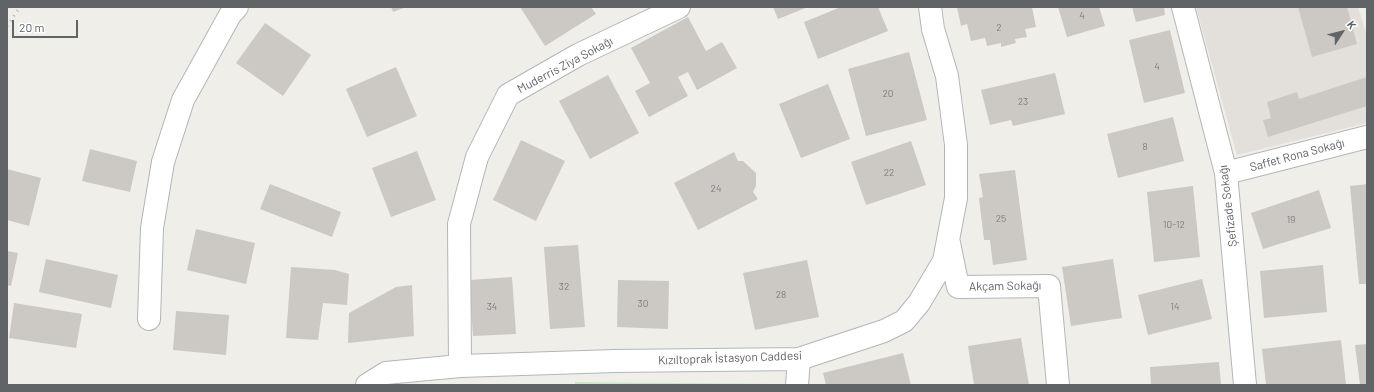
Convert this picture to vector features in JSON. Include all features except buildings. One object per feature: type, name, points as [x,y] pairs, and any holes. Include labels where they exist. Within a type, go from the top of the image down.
[{"type":"street","points":[[149,319],[152,228],[162,162],[183,100],[230,15],[237,7]]},
{"type":"street","name":"Muderris Ziya Sokağı","points":[[460,366],[459,224],[477,157],[508,95],[578,55],[679,7]]},
{"type":"street","name":"Kızıltoprak İstasyon Caddesi","points":[[367,385],[386,373],[460,366],[615,361],[799,359],[884,331],[904,321],[919,303],[944,261],[956,198],[956,144],[947,76],[933,29],[930,7]]},
{"type":"street","name":"Şefizade Sokağı","points":[[1183,7],[1226,173],[1245,385]]},
{"type":"street","name":"Saffet Rona Sokağı","points":[[1226,173],[1367,137]]},
{"type":"street","name":"Akçam Sokağı","points":[[948,240],[958,287],[1049,286],[1058,385]]},
{"type":"street","points":[[797,385],[799,359]]},
{"type":"shaded area","points":[[1196,7],[1358,7],[1367,36],[1367,123],[1237,155]]},
{"type":"green space","points":[[575,382],[776,384],[776,385],[575,385]]},
{"type":"railway","points":[[7,26],[20,7]]}]
